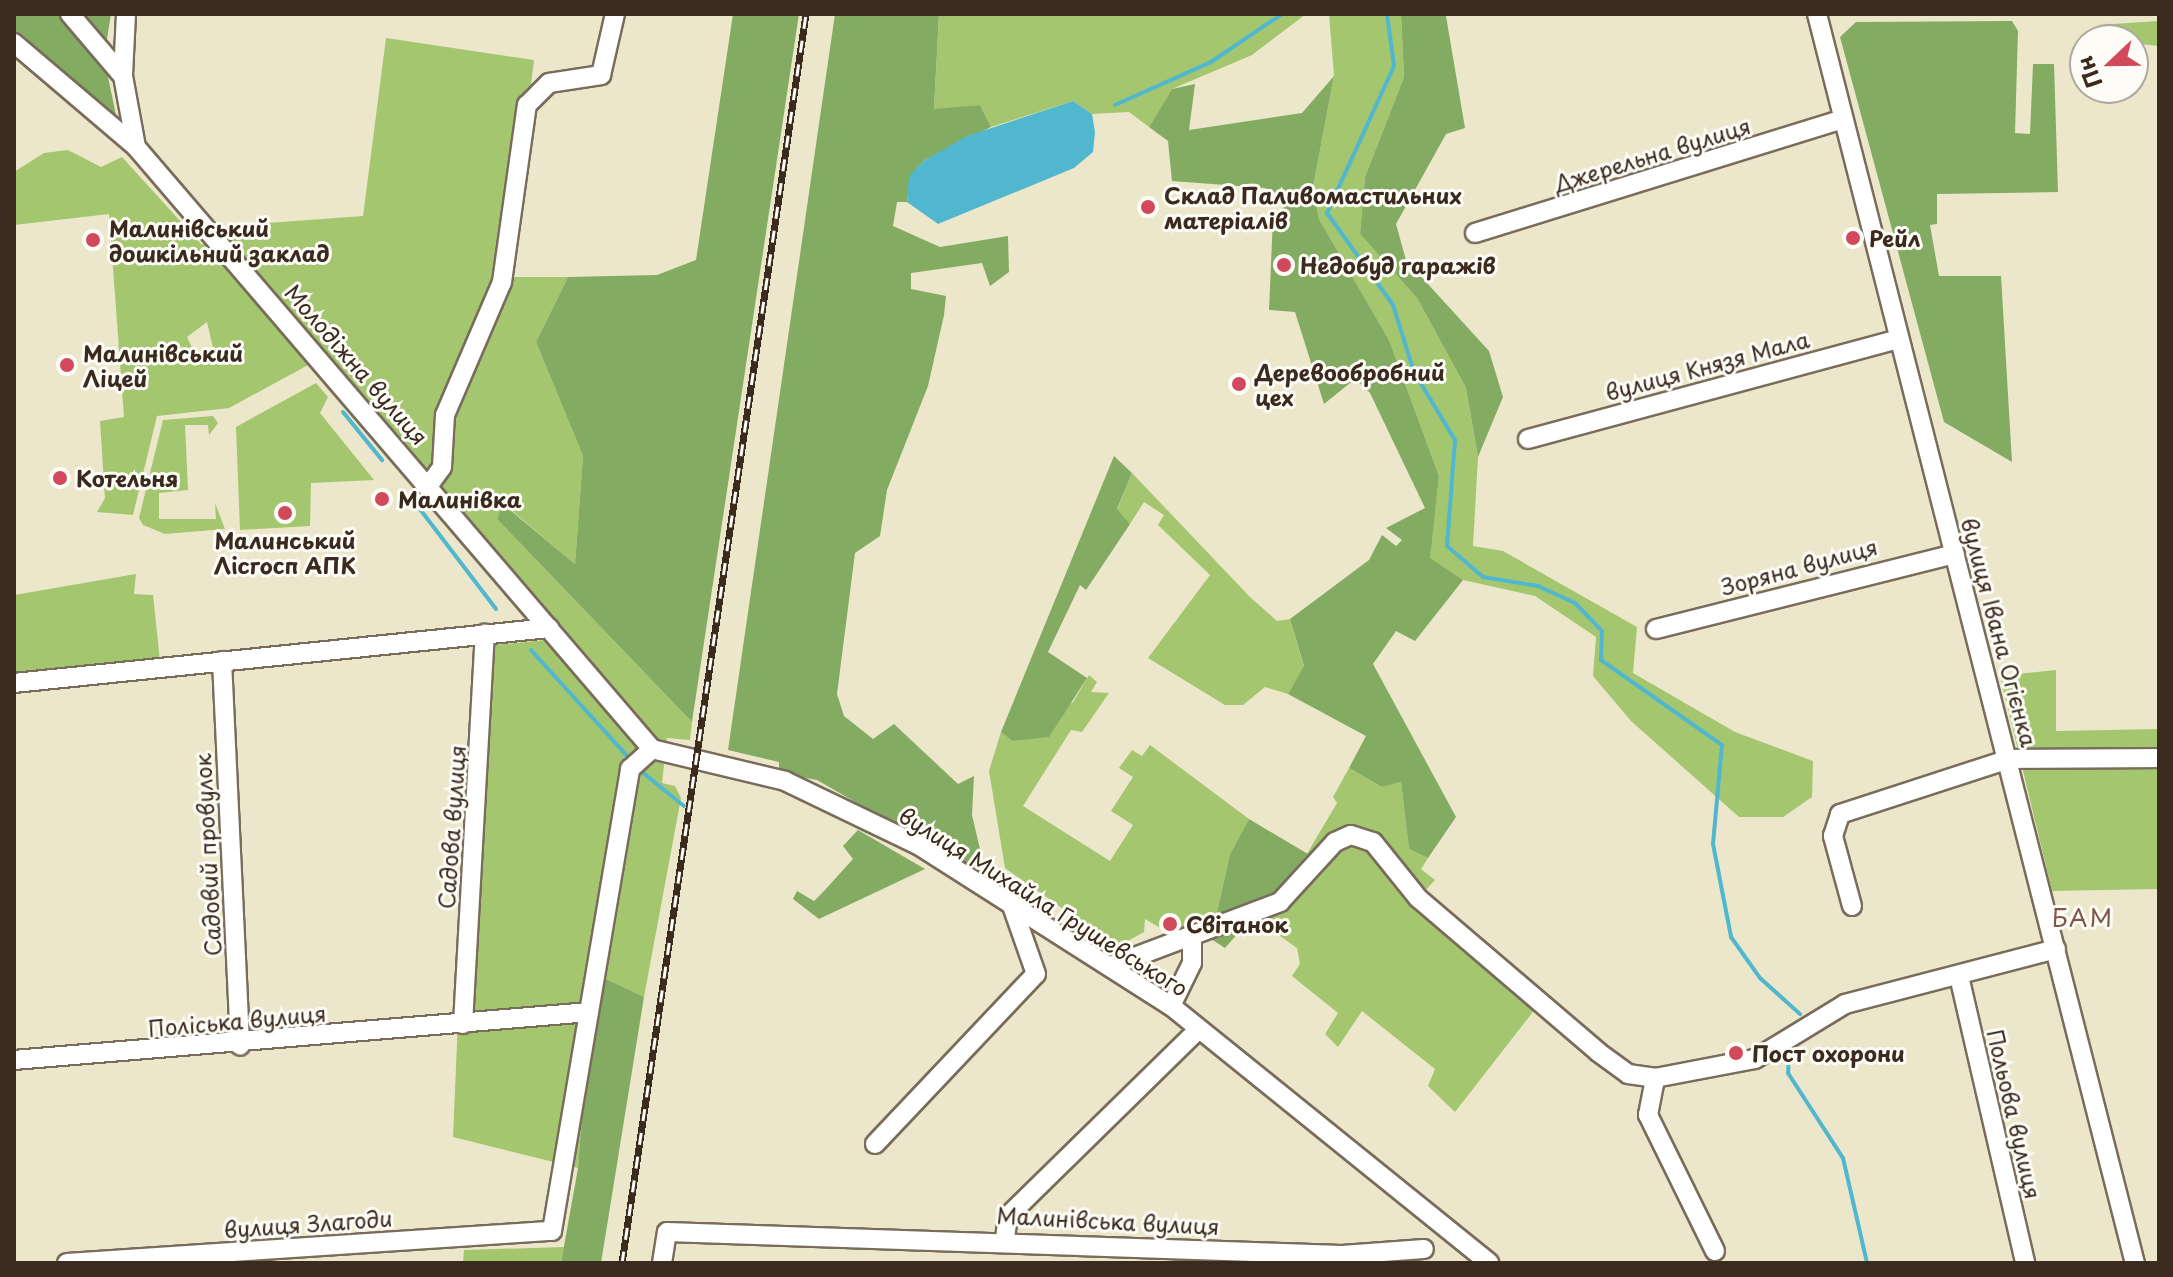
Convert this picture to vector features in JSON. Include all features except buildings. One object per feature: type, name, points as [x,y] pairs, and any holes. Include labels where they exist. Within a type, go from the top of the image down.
[{"type":"street","points":[[70,14],[123,76]]},
{"type":"street","points":[[126,14],[123,76],[136,147]]},
{"type":"street","points":[[429,485],[442,467],[445,415],[502,282],[527,105],[549,83],[587,82],[606,69],[615,14]]},
{"type":"street","name":"вулиця Івана Огієнка","points":[[1817,14],[2135,1263]]},
{"type":"street","name":"Молодіжна вулиця","points":[[14,43],[136,147],[429,485],[652,749]]},
{"type":"street","name":"Джерельна вулиця","points":[[1475,233],[1843,119]]},
{"type":"street","name":"вулиця Князя Мала","points":[[1528,439],[1899,339]]},
{"type":"street","name":"Зоряна вулиця","points":[[1656,629],[1955,554]]},
{"type":"street","points":[[14,683],[549,628]]},
{"type":"street","name":"Садова вулиця","points":[[463,1024],[485,634]]},
{"type":"street","name":"Садовий провулок","points":[[222,661],[240,1046]]},
{"type":"street","points":[[589,1012],[630,769],[652,749]]},
{"type":"street","name":"вулиця Михайла Грушевського","points":[[652,749],[785,781],[918,845],[1171,1006],[1489,1263]]},
{"type":"street","points":[[1852,906],[1833,836],[1840,814],[2009,759],[2159,758]]},
{"type":"street","name":"вулиця Михайла Грушевського","points":[[1192,940],[1260,904],[1280,902],[1335,842],[1351,835],[1373,842],[1418,898],[1598,1052],[1628,1074],[1655,1078]]},
{"type":"street","points":[[875,1144],[1036,974],[1011,903]]},
{"type":"street","points":[[1111,966],[1156,944],[1192,940],[1192,963],[1171,1006]]},
{"type":"street","points":[[1715,1251],[1648,1115],[1655,1078],[1755,1059],[1845,1004],[2056,949]]},
{"type":"street","name":"Польова вулиця","points":[[1959,976],[2025,1263]]},
{"type":"street","name":"Поліська вулиця","points":[[14,1060],[240,1046],[589,1012]]},
{"type":"street","name":"вулиця Злагоди","points":[[67,1263],[552,1231],[589,1012]]},
{"type":"street","points":[[1005,1239],[1008,1216],[1199,1029]]},
{"type":"street","name":"Малинівська вулиця","points":[[662,1263],[667,1232],[790,1231],[1420,1256]]},
{"type":"street","points":[[1420,1256],[1453,1234]]},
{"type":"green space","points":[[14,14],[111,14],[104,58],[116,115],[14,34]]},
{"type":"green space","points":[[733,14],[799,14],[692,722],[497,519],[503,504],[575,564],[583,456],[536,342],[568,277],[657,275],[696,260]]},
{"type":"green space","points":[[835,14],[939,14],[934,109],[980,105],[991,127],[925,160],[910,176],[907,202],[897,202],[893,226],[940,247],[1008,236],[1009,272],[990,286],[982,263],[911,273],[911,289],[946,296],[944,315],[928,386],[887,490],[880,536],[855,553],[837,694],[844,716],[873,739],[894,724],[958,784],[974,776],[972,815],[983,862],[968,867],[817,780],[779,773],[779,762],[728,750]]},
{"type":"green space","points":[[939,14],[1306,14],[1252,55],[1172,89],[1149,127],[1129,112],[1092,114],[1073,101],[991,127],[980,105],[934,110]]},
{"type":"green space","points":[[1329,14],[1401,14],[1404,77],[1365,177],[1360,234],[1417,298],[1466,388],[1478,457],[1473,546],[1503,551],[1637,627],[1633,673],[1735,732],[1813,761],[1812,797],[1783,817],[1739,817],[1631,721],[1593,676],[1596,637],[1535,596],[1463,580],[1429,558],[1439,476],[1389,340],[1319,219],[1313,187],[1334,76]]},
{"type":"green space","points":[[1401,14],[1446,16],[1465,128],[1446,134],[1396,224],[1406,260],[1489,351],[1503,397],[1478,457],[1466,388],[1417,298],[1360,234],[1365,177],[1404,77]]},
{"type":"green space","points":[[2012,21],[2018,31],[2015,133],[2030,134],[2033,64],[2054,64],[2058,192],[1937,194],[1937,224],[1930,225],[1939,276],[2001,276],[2012,462],[1944,422],[1840,37],[1856,22]]},
{"type":"green space","points":[[2159,21],[2159,46],[2149,45],[2149,24],[2113,24]]},
{"type":"green space","points":[[386,38],[534,60],[508,277],[568,277],[536,342],[583,456],[575,564],[504,504],[497,519],[692,722],[690,740],[667,738],[662,783],[675,786],[681,798],[644,997],[593,974],[578,1168],[453,1137],[474,647],[545,640],[310,364],[229,408],[157,416],[133,515],[97,512],[105,498],[100,421],[124,417],[109,214],[14,225],[14,172],[44,153],[68,150],[101,167],[122,157],[202,245],[225,226],[363,216]],"holes":[[[207,322],[213,348],[194,352],[187,337]]]},
{"type":"green space","points":[[1334,76],[1313,187],[1319,219],[1389,340],[1439,476],[1430,558],[1463,580],[1415,641],[1396,631],[1373,664],[1456,817],[1428,858],[1409,849],[1401,782],[1382,787],[1349,768],[1366,736],[1288,694],[1304,666],[1290,619],[1369,560],[1382,535],[1396,546],[1402,540],[1386,528],[1425,508],[1370,393],[1355,379],[1324,404],[1295,312],[1269,310],[1273,218],[1291,200],[1265,188],[1172,181],[1168,141],[1149,127],[1172,89],[1195,84],[1189,130],[1302,113]]},
{"type":"green space","points":[[316,383],[328,397],[320,413],[374,480],[311,483],[310,526],[240,530],[236,427]]},
{"type":"green space","points":[[213,416],[218,423],[209,435],[208,425],[185,425],[188,490],[159,493],[159,519],[216,519],[215,503],[225,529],[165,534],[143,525],[139,518],[163,420]]},
{"type":"green space","points":[[1114,456],[1132,473],[1117,509],[1130,524],[1086,590],[1080,585],[1048,652],[1087,678],[1049,737],[1012,741],[1001,732]]},
{"type":"green space","points":[[1132,473],[1250,597],[1277,621],[1290,619],[1304,667],[1288,694],[1265,687],[1243,705],[1225,705],[1148,658],[1210,575],[1158,525],[1164,515],[1144,502],[1130,524],[1117,510]]},
{"type":"green space","points":[[136,574],[134,594],[153,595],[160,661],[14,676],[14,595]]},
{"type":"green space","points":[[2056,670],[2056,731],[2159,729],[2159,889],[2052,891],[2000,676]]},
{"type":"green space","points":[[1089,675],[1097,682],[1091,692],[1109,693],[1082,732],[1071,730],[1023,806],[1110,861],[1133,825],[1111,811],[1133,777],[1119,768],[1132,750],[1142,756],[1150,745],[1249,819],[1230,854],[1211,939],[1180,926],[1174,936],[1145,919],[1144,932],[1117,947],[1005,868],[989,771],[1001,732],[1012,741],[1073,702]]},
{"type":"green space","points":[[1349,768],[1382,787],[1401,782],[1409,849],[1428,858],[1421,869],[1435,880],[1420,896],[1644,1085],[1539,1004],[1455,1112],[1428,1086],[1435,1069],[1362,1011],[1338,1047],[1325,1034],[1338,1013],[1292,976],[1300,964],[1297,948],[1251,915],[1295,874],[1337,803],[1333,797]]},
{"type":"green space","points":[[1249,819],[1308,854],[1225,948],[1211,939],[1230,854]]},
{"type":"green space","points":[[858,830],[925,869],[819,919],[793,899],[797,891],[814,901],[824,891],[853,859],[843,846]]},
{"type":"green space","points":[[593,973],[644,997],[601,1263],[561,1263],[578,1168]]},
{"type":"green space","points":[[564,1247],[561,1263],[463,1263],[464,1250]]},
{"type":"water","points":[[1073,101],[1092,114],[1095,132],[1093,152],[1074,168],[938,224],[907,202],[909,176],[925,160],[967,136]]},
{"type":"waterway","points":[[1115,105],[1211,62],[1282,14]]},
{"type":"waterway","points":[[1387,14],[1394,66],[1327,213],[1393,305],[1414,372],[1455,440],[1447,546],[1483,577],[1538,586],[1575,603],[1602,631],[1601,660],[1722,745],[1713,844],[1731,937],[1760,978],[1800,1014]]},
{"type":"waterway","points":[[343,412],[382,460]]},
{"type":"waterway","points":[[413,500],[496,609]]},
{"type":"waterway","points":[[531,650],[627,756]]},
{"type":"waterway","points":[[642,772],[684,806]]},
{"type":"waterway","points":[[1789,1048],[1788,1073],[1843,1158],[1867,1263]]},
{"type":"railway","points":[[622,1263],[806,14]]},
{"type":"place","name":"Склад Паливомастильних матеріалів","points":[[1148,207]]},
{"type":"place","name":"Рейл","points":[[1853,238]]},
{"type":"place","name":"Малинівський дошкільний заклад","points":[[93,240]]},
{"type":"place","name":"Недобуд гаражів","points":[[1284,265]]},
{"type":"place","name":"Малинівський Ліцей","points":[[67,365]]},
{"type":"place","name":"Деревообробний цех","points":[[1239,384]]},
{"type":"place","name":"Котельня","points":[[60,478]]},
{"type":"place","name":"Малинівка","points":[[382,499]]},
{"type":"place","name":"Малинський Лісгосп АПК","points":[[285,513]]},
{"type":"place","name":"Світанок","points":[[1170,924]]},
{"type":"place","name":"Пост охорони","points":[[1736,1053]]},
{"type":"district","name":"БАМ","points":[[2083,918]]}]
